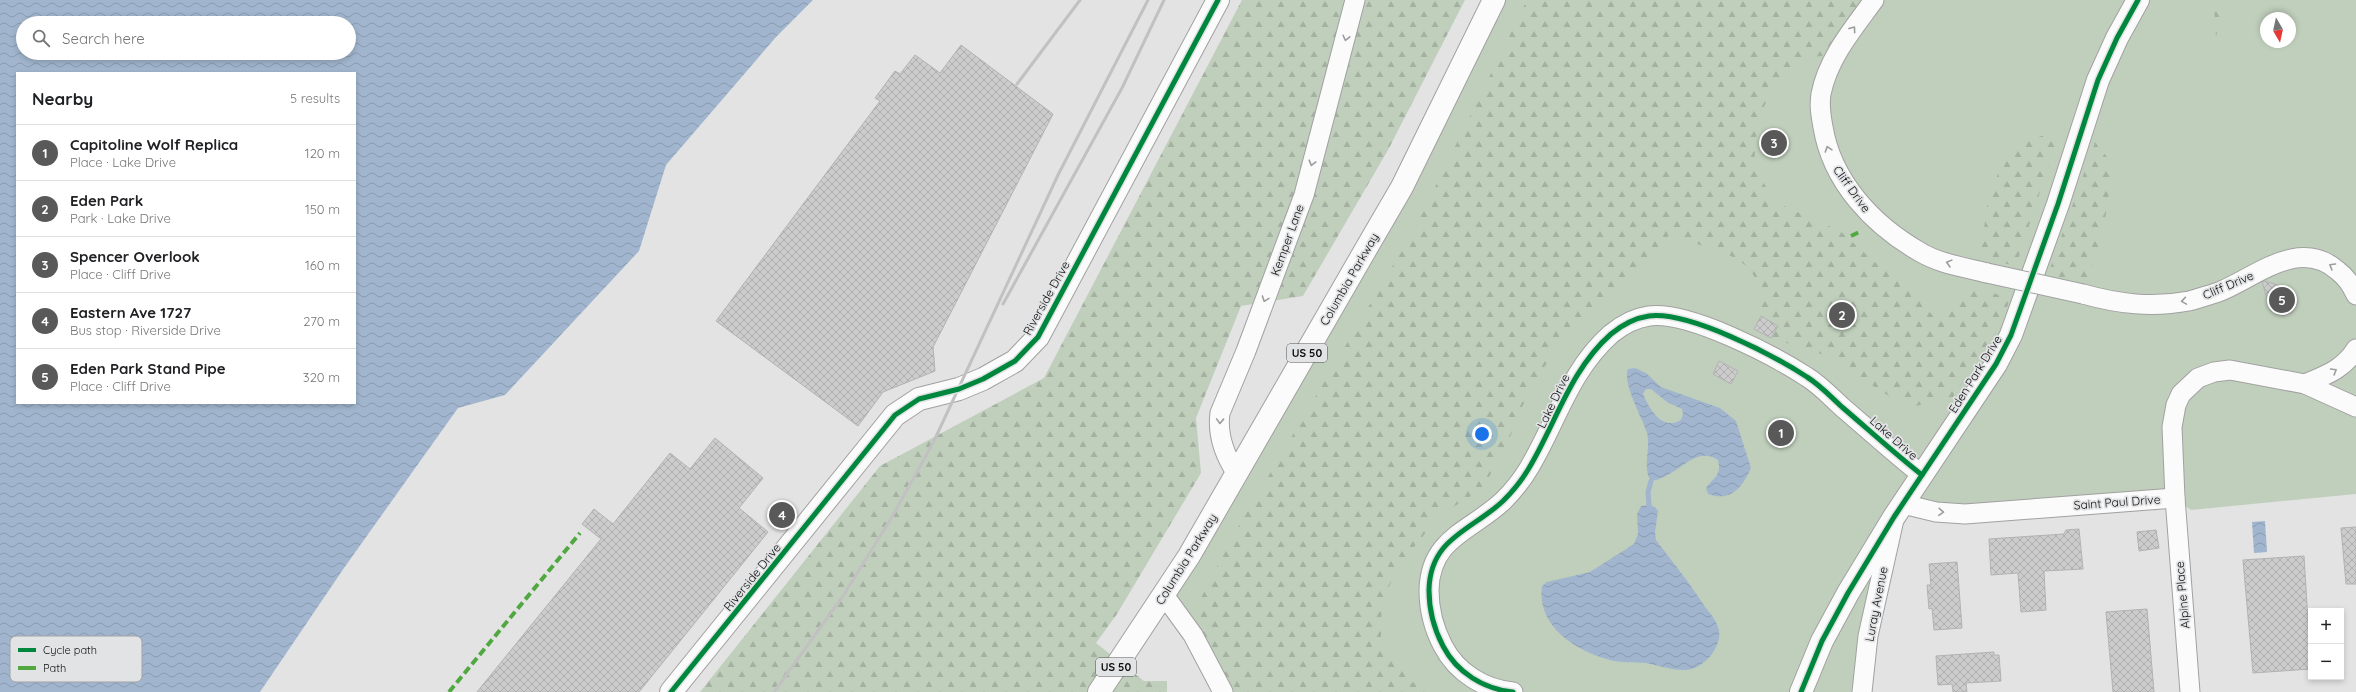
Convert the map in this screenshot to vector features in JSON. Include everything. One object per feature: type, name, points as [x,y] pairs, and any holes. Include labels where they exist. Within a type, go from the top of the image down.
[{"type":"main road","name":"Riverside Drive","points":[[671,692],[895,415],[919,399],[959,389],[983,379],[1016,361],[1038,337],[1218,0]]},
{"type":"main road","name":"Columbia Parkway","points":[[1099,692],[1189,556],[1402,187],[1494,0]]},
{"type":"main road","name":"Eden Park Drive","points":[[1802,692],[1826,634],[1848,593],[1898,510],[1996,364],[2011,335],[2058,204],[2098,80],[2117,38],[2138,0]]},
{"type":"street","name":"Kemper Lane","points":[[1237,474],[1226,456],[1218,424],[1220,413],[1246,351],[1304,195],[1355,0]]},
{"type":"street","name":"Cliff Drive","points":[[1874,0],[1832,60],[1821,94],[1820,109],[1825,141],[1832,162],[1864,209],[1901,239],[1920,252],[1944,262],[1987,273],[2083,294],[2110,302],[2141,305],[2189,300],[2220,291],[2274,264],[2294,258],[2310,258],[2333,266],[2345,277],[2356,295]]},
{"type":"street","name":"Lake Drive","points":[[1513,692],[1498,690],[1479,682],[1466,674],[1448,657],[1435,630],[1432,617],[1429,582],[1434,561],[1446,543],[1502,502],[1524,476],[1551,429],[1565,394],[1581,369],[1593,351],[1624,325],[1636,319],[1664,316],[1709,327],[1757,350],[1808,377],[1922,475]]},
{"type":"street","points":[[2305,384],[2335,372],[2351,358],[2356,349]]},
{"type":"street","name":"Saint Paul Drive","points":[[1898,510],[1965,514],[2174,498],[2172,418],[2176,405],[2188,386],[2198,378],[2214,372],[2230,370],[2305,384],[2349,403]]},
{"type":"street","name":"Alpine Place","points":[[2174,498],[2190,692]]},
{"type":"street","name":"Luray Avenue","points":[[1862,692],[1868,636],[1898,510]]},
{"type":"street","points":[[1164,595],[1193,635],[1223,692]]},
{"type":"green space","points":[[1242,0],[1465,0],[1388,150],[1303,296],[1241,306],[1196,418],[1201,473],[1117,614],[1096,643],[1144,681],[1167,681],[1167,692],[700,692],[880,466],[1044,378]]},
{"type":"green space","points":[[1494,0],[2356,0],[2356,494],[2191,510],[2174,498],[1965,514],[1900,503],[1862,692],[1223,692],[1164,595]]},
{"type":"green space","points":[[1527,0],[1860,0],[1825,56],[1806,57],[1775,81],[1758,121],[1754,163],[1770,195],[1784,206],[1840,231],[1877,264],[1909,287],[1938,322],[1951,307],[1977,287],[2010,299],[2001,324],[1953,397],[1908,408],[1824,355],[1771,338],[1778,326],[1761,316],[1760,295],[1755,278],[1746,267],[1734,258],[1720,251],[1669,235],[1644,267],[1619,283],[1585,316],[1562,342],[1542,370],[1523,405],[1505,449],[1482,489],[1439,516],[1403,561],[1382,599],[1381,637],[1407,677],[1425,692],[1223,692],[1193,635],[1197,606],[1230,541],[1415,228]]},
{"type":"green space","points":[[2216,0],[2224,0],[2216,37],[2214,8]]},
{"type":"green space","points":[[2060,130],[2016,266],[1990,260],[1981,250],[1988,200],[2000,168],[2016,144]]},
{"type":"green space","points":[[2095,142],[2107,157],[2111,180],[2102,240],[2086,283],[2048,274]]},
{"type":"water","points":[[0,0],[813,0],[776,37],[666,165],[639,251],[505,395],[458,408],[344,568],[260,692],[0,692]]},
{"type":"water","points":[[1635,368],[1646,373],[1661,387],[1720,408],[1736,421],[1751,468],[1744,482],[1735,492],[1723,496],[1708,494],[1706,488],[1716,476],[1719,469],[1718,460],[1710,456],[1701,456],[1686,463],[1660,479],[1651,481],[1647,470],[1647,433],[1630,391],[1627,375],[1628,369]],"holes":[[[1646,389],[1651,389],[1667,402],[1682,409],[1683,414],[1681,420],[1674,423],[1668,423],[1662,421],[1653,412],[1643,394]]]},
{"type":"water","points":[[1649,505],[1655,507],[1658,511],[1655,532],[1656,540],[1692,588],[1718,627],[1719,640],[1717,646],[1704,663],[1692,669],[1681,670],[1645,663],[1614,661],[1587,652],[1574,645],[1553,626],[1546,614],[1542,601],[1542,586],[1547,582],[1590,572],[1634,544],[1638,534],[1637,514],[1641,506]]},
{"type":"water","points":[[2265,521],[2267,552],[2254,553],[2252,522]]},
{"type":"building","points":[[961,45],[1053,114],[933,347],[935,371],[883,392],[858,426],[716,321],[880,101],[875,98],[895,71],[900,74],[915,55],[940,73]]},
{"type":"building","points":[[2265,281],[2292,290],[2297,299],[2297,304],[2292,312],[2283,316],[2271,311],[2262,282]]},
{"type":"building","points":[[1761,316],[1778,326],[1771,338],[1754,329]]},
{"type":"building","points":[[1719,361],[1738,371],[1731,384],[1713,374]]},
{"type":"building","points":[[715,438],[763,478],[739,508],[768,532],[639,692],[477,692],[601,539],[582,524],[594,509],[613,524],[670,453],[690,469]]},
{"type":"building","points":[[2356,527],[2356,584],[2346,584],[2341,528]]},
{"type":"building","points":[[2079,529],[2083,569],[2044,571],[2046,610],[2021,612],[2018,573],[1991,575],[1989,539],[2064,534],[2066,530]]},
{"type":"building","points":[[2156,530],[2159,548],[2139,551],[2137,532]]},
{"type":"building","points":[[2304,556],[2308,621],[2308,669],[2253,673],[2243,560]]},
{"type":"building","points":[[1957,562],[1962,628],[1934,630],[1932,608],[1929,609],[1927,585],[1931,585],[1929,564]]},
{"type":"building","points":[[2147,609],[2154,692],[2113,692],[2106,612]]},
{"type":"building","points":[[1994,652],[1994,655],[1999,655],[2001,681],[1966,683],[1967,692],[1953,692],[1952,684],[1938,685],[1936,656]]},
{"type":"waterway","points":[[1649,505],[1648,492],[1651,481]]},
{"type":"railway","points":[[1017,84],[1080,0]]},
{"type":"railway","points":[[774,692],[843,596],[892,517],[933,443],[1058,175],[1148,0]]},
{"type":"railway","points":[[1003,304],[1122,88],[1164,0]]},
{"type":"marked path","points":[[1851,236],[1861,231]]},
{"type":"marked path","points":[[449,692],[580,533]]},
{"type":"cycle path","points":[[671,692],[895,415],[919,399],[959,389],[983,379],[1015,361],[1038,337],[1218,0]]},
{"type":"cycle path","points":[[1801,692],[1822,641],[1848,593],[1894,517],[1996,364],[2011,335],[2058,204],[2098,80],[2117,38],[2138,0]]},
{"type":"cycle path","points":[[1513,692],[1492,687],[1472,678],[1449,656],[1437,633],[1431,612],[1429,597],[1431,572],[1436,558],[1444,547],[1454,537],[1503,501],[1517,486],[1539,451],[1574,380],[1597,348],[1611,334],[1629,322],[1649,316],[1666,316],[1686,320],[1730,336],[1774,357],[1807,377],[1825,391],[1922,475]]},
{"type":"place","name":"Spencer Overlook","points":[[1774,143]]},
{"type":"place","name":"Eden Park Stand Pipe","points":[[2282,300]]},
{"type":"place","name":"Eden Park","points":[[1842,315]]},
{"type":"place","name":"Capitoline Wolf Replica","points":[[1781,433]]},
{"type":"place","name":"Eastern Ave 1727","points":[[782,515]]}]
